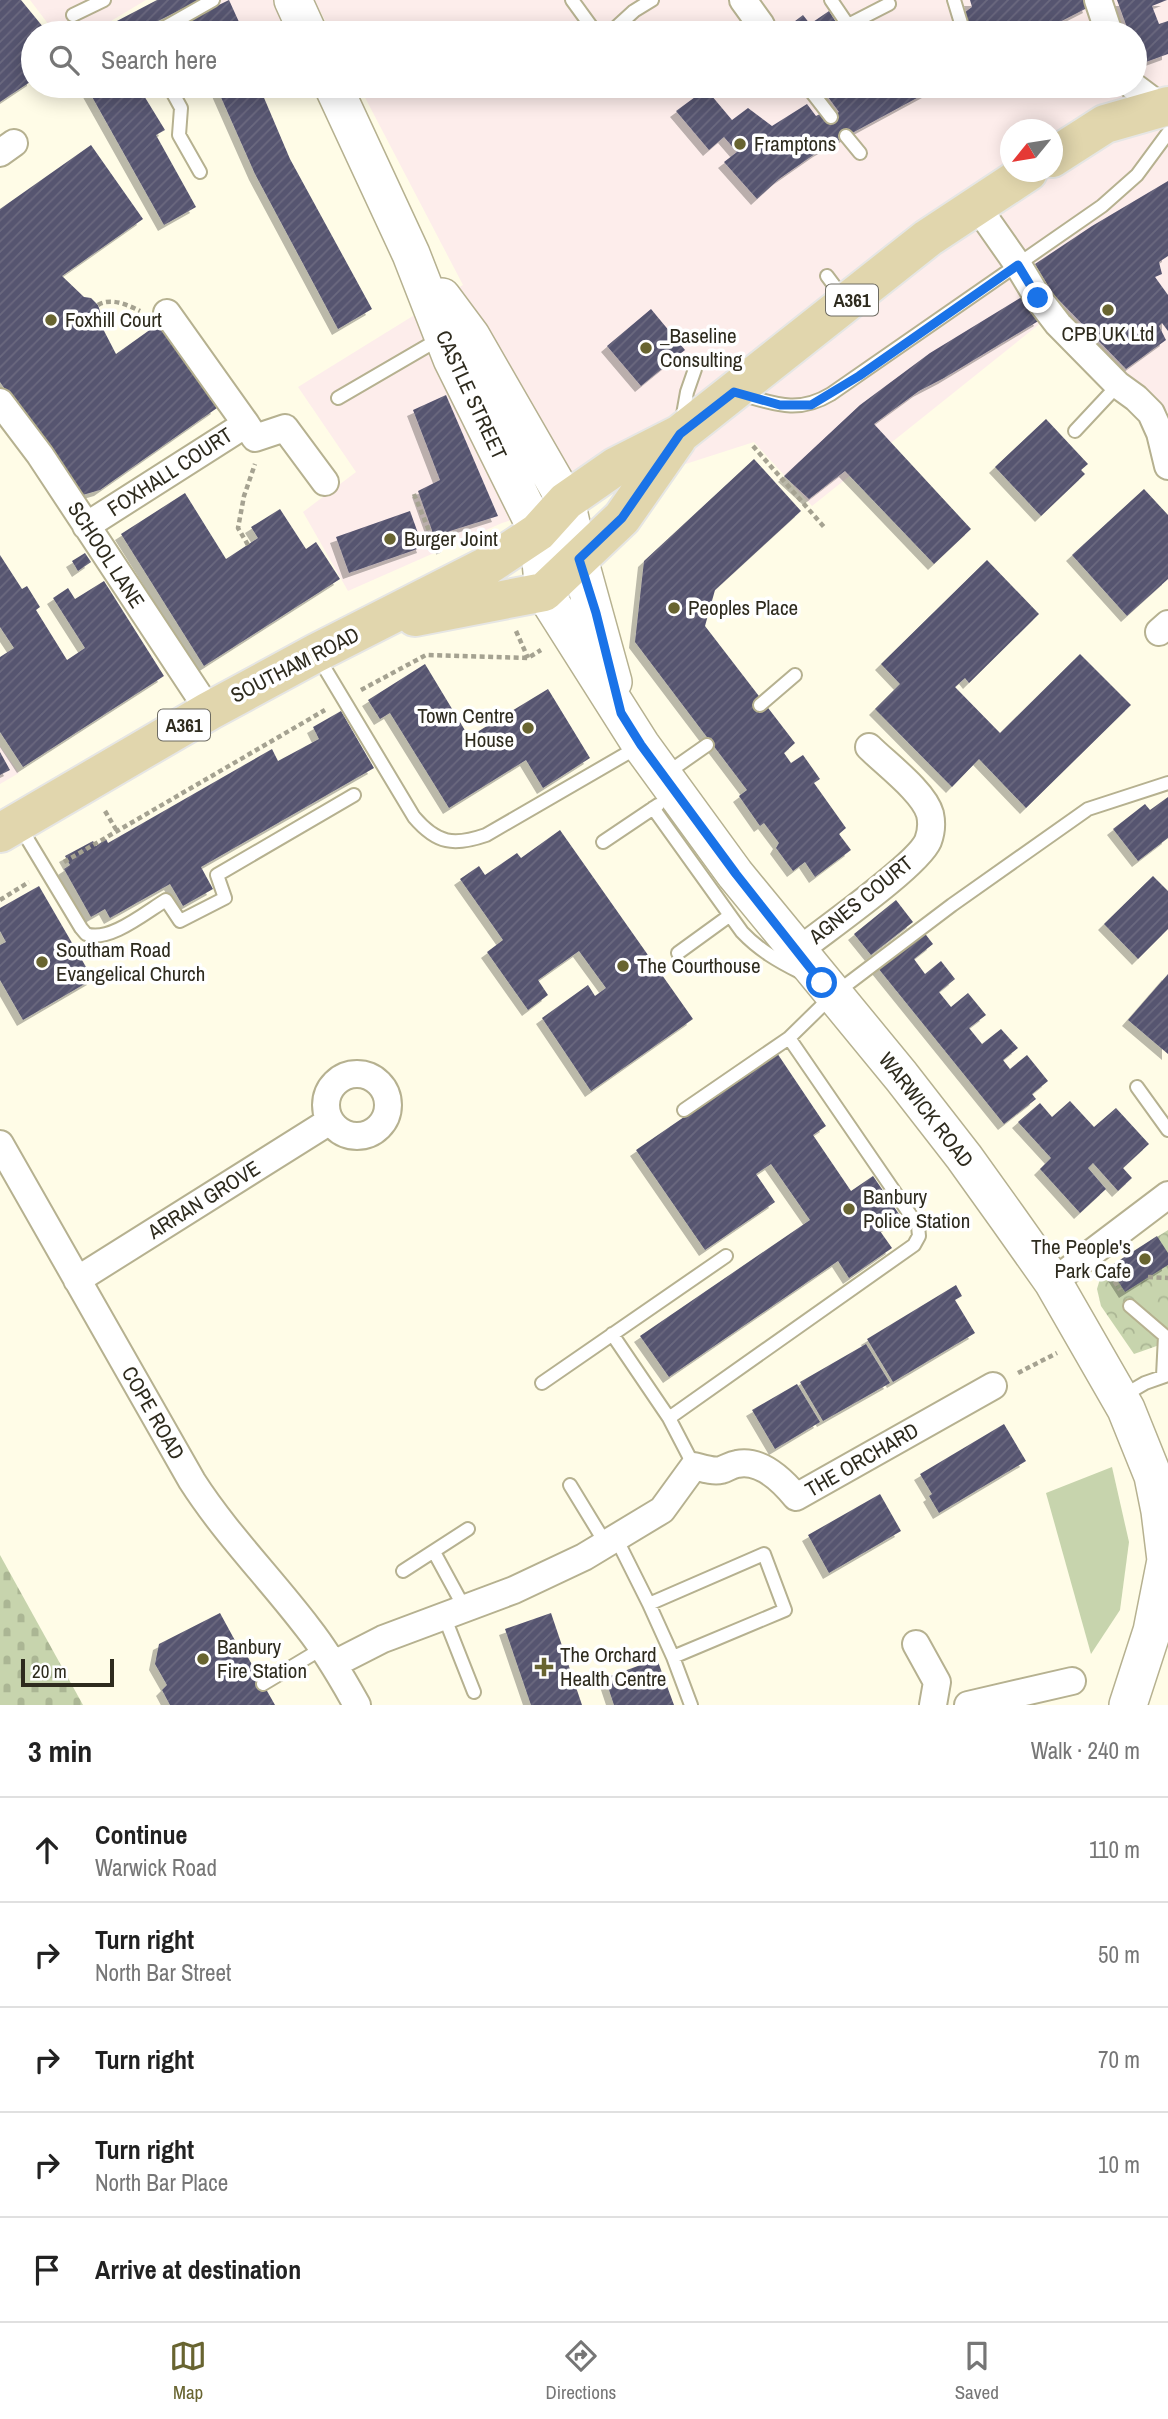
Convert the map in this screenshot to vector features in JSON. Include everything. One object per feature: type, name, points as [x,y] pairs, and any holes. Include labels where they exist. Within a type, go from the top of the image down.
[{"type":"main road","name":"CASTLE STREET","points":[[338,98],[411,254],[453,331],[566,501]]},
{"type":"main road","name":"A361","points":[[1063,157],[1105,148],[1160,112]]},
{"type":"main road","name":"A361","points":[[538,532],[566,501],[615,467],[680,434],[734,392],[837,290],[928,238],[1013,182]]},
{"type":"main road","name":"CASTLE STREET","points":[[453,331],[538,532]]},
{"type":"main road","name":"A361","points":[[544,592],[622,518],[680,434]]},
{"type":"main road","name":"WARWICK ROAD","points":[[566,501],[621,713]]},
{"type":"main road","name":"WARWICK ROAD","points":[[538,532],[544,592],[641,745],[664,792],[736,874],[964,1157],[1053,1282],[1121,1398],[1153,1476],[1167,1560],[1152,1631],[1128,1705]]},
{"type":"main road","name":"SOUTHAM ROAD","points":[[9,824],[316,653],[487,566],[538,532]]},
{"type":"main road","name":"SOUTHAM ROAD","points":[[373,625],[544,592]]},
{"type":"street","points":[[743,0],[758,21]]},
{"type":"street","points":[[1098,0],[1105,21]]},
{"type":"street","points":[[976,205],[1058,324],[1118,385],[1151,413],[1164,433],[1168,466]]},
{"type":"street","name":"FOXHALL COURT","points":[[86,526],[250,431],[167,313]]},
{"type":"street","name":"SCHOOL LANE","points":[[0,402],[40,455],[209,711]]},
{"type":"street","points":[[250,431],[285,428],[324,482]]},
{"type":"street","name":"AGNES COURT","points":[[797,952],[907,866],[927,842],[931,827],[930,813],[923,799],[869,747]]},
{"type":"street","name":"ARRAN GROVE","points":[[77,1280],[330,1121]]},
{"type":"street","name":"COPE ROAD","points":[[0,1144],[192,1480],[215,1516],[278,1590],[329,1656],[357,1705]]},
{"type":"street","points":[[1053,1282],[1168,1195]]},
{"type":"street","name":"THE ORCHARD","points":[[694,1466],[719,1471],[734,1464],[745,1463],[764,1468],[796,1497],[993,1386]]},
{"type":"street","points":[[329,1656],[455,1613],[545,1577],[662,1510],[694,1466]]},
{"type":"street","points":[[916,1644],[935,1693]]},
{"type":"street","points":[[968,1705],[1072,1681]]},
{"type":"lane","points":[[74,15],[104,0]]},
{"type":"lane","points":[[176,21],[213,0]]},
{"type":"lane","points":[[572,0],[587,21]]},
{"type":"lane","points":[[623,21],[652,0]]},
{"type":"lane","points":[[831,0],[846,21]]},
{"type":"lane","points":[[954,0],[960,21]]},
{"type":"lane","points":[[854,21],[889,5]]},
{"type":"lane","points":[[176,98],[181,108],[179,135],[200,172]]},
{"type":"lane","points":[[816,98],[831,117]]},
{"type":"lane","points":[[734,392],[780,405],[811,405],[841,388],[1121,190],[1144,167],[1160,112]]},
{"type":"lane","points":[[846,136],[860,153]]},
{"type":"lane","points":[[338,398],[453,331]]},
{"type":"lane","points":[[680,434],[687,392],[695,369]]},
{"type":"lane","points":[[1075,431],[1118,385]]},
{"type":"lane","points":[[316,653],[414,817],[423,828],[444,841],[458,842],[486,835],[641,745]]},
{"type":"lane","points":[[760,705],[795,675]]},
{"type":"lane","points":[[603,842],[664,792],[707,745]]},
{"type":"lane","points":[[684,1110],[789,1038],[828,989],[1088,809],[1168,783]]},
{"type":"lane","points":[[664,792],[729,916],[755,946],[828,989]]},
{"type":"lane","points":[[9,824],[47,871],[86,934],[92,937],[106,935],[166,900],[180,921],[225,898],[217,875],[354,794]]},
{"type":"lane","points":[[678,953],[729,916]]},
{"type":"lane","points":[[670,1418],[914,1244],[919,1237],[918,1226],[789,1038]]},
{"type":"lane","points":[[1137,1087],[1168,1130]]},
{"type":"lane","points":[[542,1383],[726,1256]]},
{"type":"lane","points":[[1121,1398],[1165,1375],[1165,1336],[1130,1306]]},
{"type":"lane","points":[[612,1334],[670,1418],[694,1466]]},
{"type":"lane","points":[[570,1485],[611,1541],[649,1604],[691,1705]]},
{"type":"lane","points":[[404,1572],[468,1529]]},
{"type":"lane","points":[[434,1552],[455,1613],[474,1692]]},
{"type":"lane","points":[[649,1604],[764,1554],[785,1610],[673,1657]]},
{"type":"lane","points":[[263,1684],[329,1656]]},
{"type":"path","points":[[98,305],[103,302],[122,303],[140,310],[151,321],[167,313]]},
{"type":"path","points":[[247,545],[238,528],[244,496],[254,468],[250,431]]},
{"type":"path","points":[[753,446],[825,528]]},
{"type":"path","points":[[414,494],[451,585]]},
{"type":"path","points":[[0,900],[344,699],[426,655],[528,657],[570,633]]},
{"type":"path","points":[[1094,1251],[1130,1306]]},
{"type":"path","points":[[1148,1277],[1168,1278]]},
{"type":"shaded area","points":[[30,0],[146,0],[111,21],[46,21]]},
{"type":"shaded area","points":[[163,0],[1168,0],[1168,412],[1042,322],[812,506],[754,442],[502,523],[348,591],[303,512],[356,472],[298,387],[463,285],[365,98],[1147,98],[1147,21],[326,21],[319,9],[292,21],[173,21]]},
{"type":"shaded area","points":[[0,746],[19,773],[0,784]]},
{"type":"green space","points":[[1168,1230],[1168,1342],[1134,1354],[1101,1306],[1097,1289],[1102,1272]]},
{"type":"green space","points":[[1112,1467],[1129,1542],[1120,1610],[1091,1654],[1046,1493]]},
{"type":"green space","points":[[0,1555],[83,1705],[0,1705]]},
{"type":"building","points":[[0,0],[21,0],[38,21],[21,21],[21,88],[0,102]]},
{"type":"building","points":[[157,0],[200,0],[158,21],[117,21]]},
{"type":"building","points":[[229,0],[239,21],[191,21],[190,19]]},
{"type":"building","points":[[970,0],[1086,0],[1089,7],[1062,21],[963,21],[961,15],[972,7]]},
{"type":"building","points":[[1117,0],[1167,0],[1152,6],[1159,24],[1168,21],[1168,54],[1147,62],[1147,21],[1125,21]]},
{"type":"building","points":[[829,11],[835,21],[814,21]]},
{"type":"building","points":[[803,15],[808,21],[795,21]]},
{"type":"building","points":[[93,98],[145,98],[165,130],[156,135],[196,207],[164,225]]},
{"type":"building","points":[[221,98],[264,98],[290,159],[372,309],[338,329],[255,174]]},
{"type":"building","points":[[694,98],[714,98],[732,120],[748,108],[772,126],[807,104],[816,116],[820,114],[825,120],[839,112],[829,98],[917,98],[819,151],[779,179],[757,199],[724,162],[737,152],[724,137],[709,150],[676,111]]},
{"type":"building","name":"Foxhill Court","points":[[91,145],[143,219],[62,276],[84,297],[91,298],[98,305],[102,317],[101,325],[116,354],[158,324],[217,408],[100,490],[79,496],[0,382],[0,209]]},
{"type":"building","points":[[1168,181],[1168,256],[1159,262],[1162,274],[1155,277],[1168,295],[1168,331],[1162,323],[1159,326],[1166,340],[1126,369],[1053,294],[1035,264]]},
{"type":"building","points":[[1025,295],[1040,320],[919,391],[874,424],[971,529],[934,564],[845,471],[809,499],[784,476],[860,405],[930,353]]},
{"type":"building","name":"_Baseline Consulting","points":[[651,309],[685,350],[641,386],[607,346]]},
{"type":"building","points":[[446,395],[498,516],[434,536],[418,491],[440,480],[413,410]]},
{"type":"building","points":[[1046,419],[1088,464],[1081,470],[1085,474],[1041,516],[995,467]]},
{"type":"building","name":"Peoples Place","points":[[754,459],[801,511],[715,590],[705,626],[795,743],[784,753],[791,763],[803,755],[820,779],[814,783],[846,828],[839,834],[851,850],[815,877],[805,862],[793,871],[776,848],[779,843],[764,823],[760,826],[739,796],[747,790],[635,642],[644,561]]},
{"type":"building","points":[[1144,489],[1168,515],[1168,579],[1127,616],[1072,555]]},
{"type":"building","points":[[185,493],[226,559],[258,538],[251,527],[280,509],[306,549],[316,542],[340,579],[204,666],[121,534]]},
{"type":"building","points":[[410,511],[423,547],[349,573],[336,537]]},
{"type":"building","points":[[85,553],[91,562],[78,571],[72,561]]},
{"type":"building","points":[[0,555],[22,589],[27,586],[40,607],[36,610],[67,660],[85,648],[53,598],[68,588],[75,599],[104,581],[164,676],[23,767],[0,732],[0,657],[14,648],[0,627]]},
{"type":"building","points":[[987,560],[1039,614],[969,683],[965,678],[955,687],[1000,733],[1080,654],[1131,705],[1026,808],[979,759],[952,787],[875,709],[900,684],[881,664]]},
{"type":"building","name":"Town Centre House","points":[[425,664],[469,737],[548,689],[590,758],[543,788],[526,760],[449,808],[390,713],[380,719],[368,700]]},
{"type":"building","points":[[341,711],[374,768],[201,867],[213,889],[183,906],[170,884],[110,918],[105,909],[91,917],[64,869],[70,865],[65,856],[93,841],[96,846],[106,839],[108,843],[272,749],[278,761],[319,739],[313,727]]},
{"type":"building","points":[[0,752],[10,770],[0,775]]},
{"type":"building","points":[[1168,797],[1168,838],[1138,861],[1113,829],[1145,804],[1150,810]]},
{"type":"building","name":"The Courthouse","points":[[560,830],[693,1019],[591,1091],[542,1018],[588,985],[595,996],[606,988],[579,951],[538,980],[548,995],[528,1010],[487,952],[503,940],[460,879],[479,866],[485,875],[517,853],[521,858]]},
{"type":"building","points":[[1153,876],[1168,891],[1168,929],[1138,959],[1104,924]]},
{"type":"building","name":"Southam Road Evangelical Church","points":[[39,886],[93,979],[23,1020],[0,980],[0,945],[6,942],[0,931],[0,908]]},
{"type":"building","points":[[896,900],[913,922],[871,955],[854,934]]},
{"type":"building","points":[[923,931],[933,944],[914,959],[925,974],[941,961],[955,979],[939,992],[951,1007],[968,993],[986,1015],[969,1028],[982,1044],[1001,1029],[1018,1048],[1003,1060],[1010,1069],[1027,1055],[1048,1081],[1032,1094],[1036,1099],[1004,1124],[878,968]]},
{"type":"building","points":[[1168,974],[1168,1054],[1128,1020]]},
{"type":"building","name":"Banbury Police Station","points":[[777,1053],[826,1126],[813,1135],[851,1191],[873,1176],[901,1217],[880,1231],[892,1248],[849,1278],[838,1261],[669,1377],[640,1336],[810,1220],[771,1164],[756,1174],[775,1202],[705,1250],[636,1150]]},
{"type":"building","points":[[1070,1101],[1094,1127],[1116,1108],[1149,1144],[1123,1168],[1132,1178],[1118,1191],[1093,1163],[1088,1168],[1106,1189],[1080,1213],[1040,1169],[1051,1158],[1018,1122],[1040,1103],[1052,1117]]},
{"type":"building","name":"The People's Park Cafe","points":[[1157,1236],[1168,1253],[1168,1265],[1125,1292],[1109,1267]]},
{"type":"building","points":[[956,1285],[962,1296],[955,1300],[975,1333],[893,1382],[867,1339]]},
{"type":"building","points":[[866,1344],[890,1383],[823,1421],[800,1382]]},
{"type":"building","points":[[797,1384],[820,1422],[775,1449],[752,1410]]},
{"type":"building","points":[[1004,1424],[1026,1461],[939,1513],[920,1474]]},
{"type":"building","points":[[880,1494],[901,1531],[829,1573],[808,1535]]},
{"type":"building","name":"Banbury Fire Station","points":[[220,1613],[275,1705],[170,1705],[162,1690],[167,1685],[155,1664],[159,1644]]},
{"type":"building","name":"The Orchard Health Centre","points":[[551,1613],[582,1705],[531,1705],[505,1629]]},
{"type":"building","points":[[657,1659],[674,1705],[614,1705],[605,1678]]},
{"type":"place","name":"Framptons","points":[[740,144]]},
{"type":"place","name":"CPB UK Ltd","points":[[1108,310]]},
{"type":"place","name":"Foxhill Court","points":[[51,320]]},
{"type":"place","name":"_Baseline Consulting","points":[[646,348]]},
{"type":"place","name":"Burger Joint","points":[[390,539]]},
{"type":"place","name":"Peoples Place","points":[[674,608]]},
{"type":"place","name":"Town Centre House","points":[[528,728]]},
{"type":"place","name":"Southam Road Evangelical Church","points":[[42,962]]},
{"type":"place","name":"The Courthouse","points":[[623,966]]},
{"type":"place","name":"Banbury Police Station","points":[[849,1209]]},
{"type":"place","name":"The People's Park Cafe","points":[[1145,1259]]},
{"type":"place","name":"Banbury Fire Station","points":[[203,1659]]},
{"type":"place","name":"The Orchard Health Centre","points":[[544,1667]]},
{"type":"route","points":[[822,983],[736,874],[641,745],[621,713],[596,613],[579,559],[622,518],[680,434],[734,392],[780,405],[811,405],[859,376],[1018,265],[1038,298]]}]
